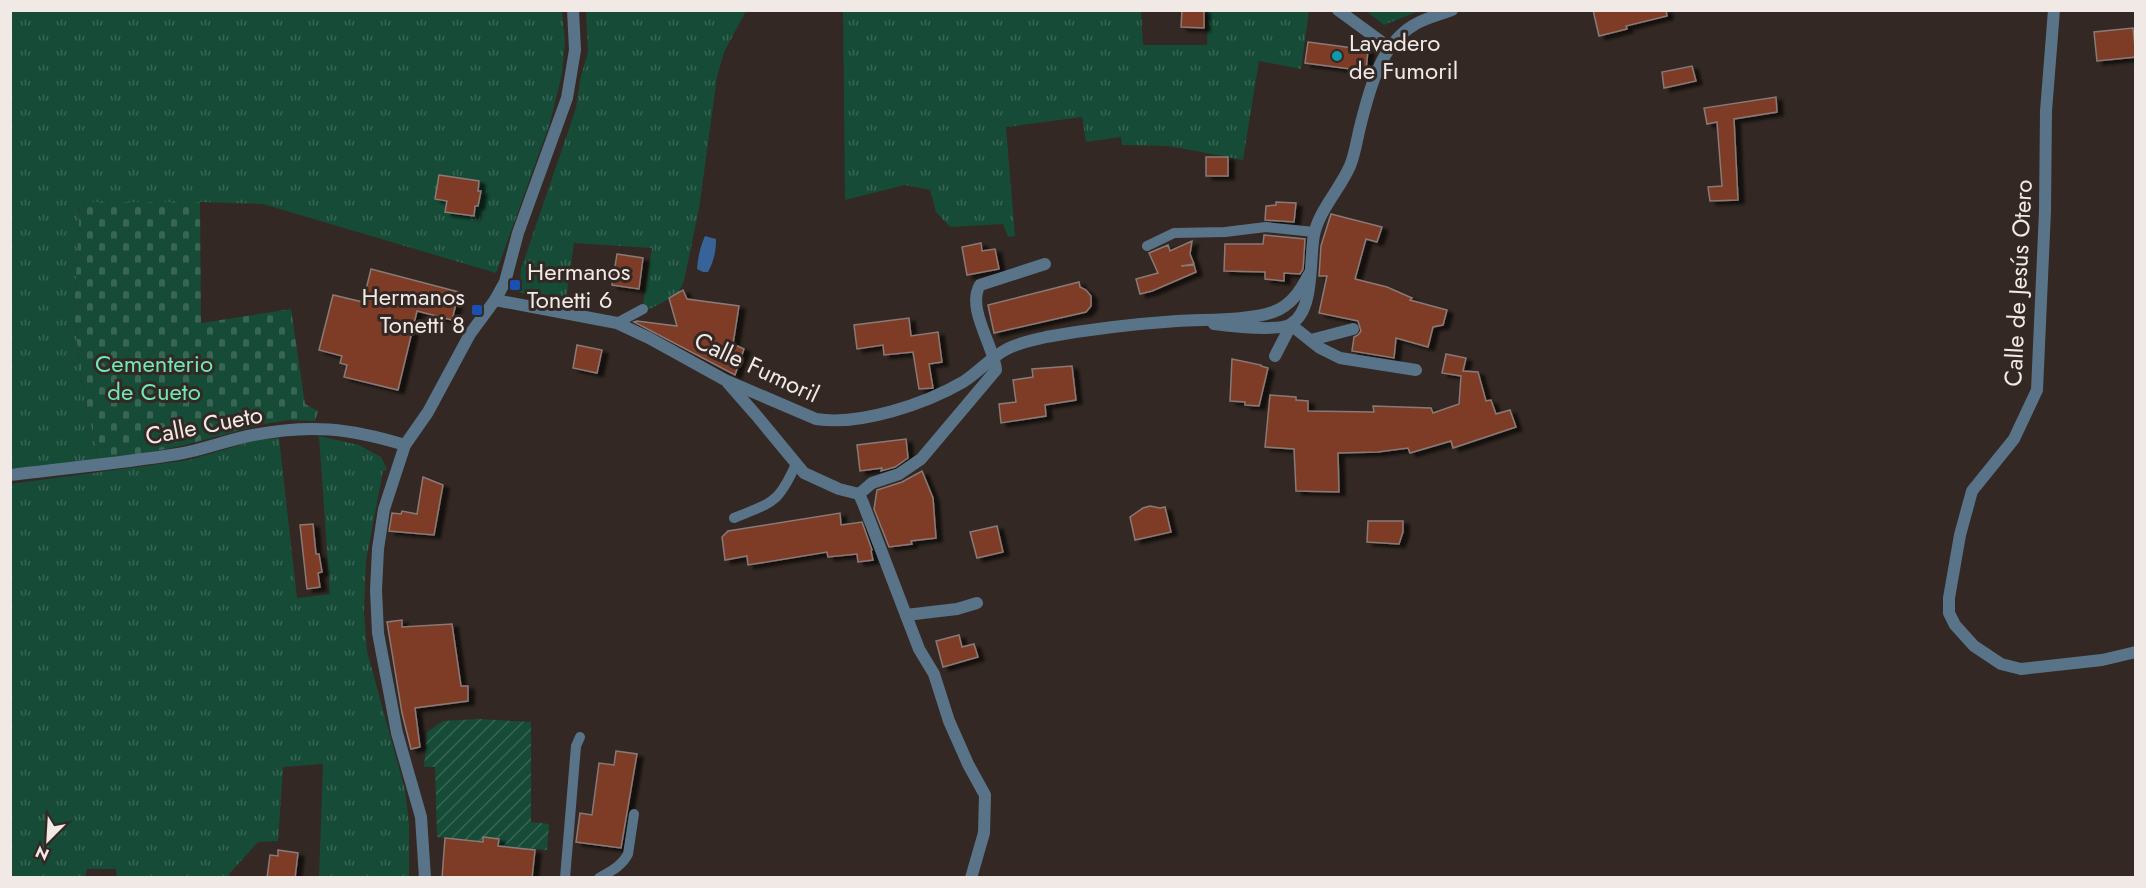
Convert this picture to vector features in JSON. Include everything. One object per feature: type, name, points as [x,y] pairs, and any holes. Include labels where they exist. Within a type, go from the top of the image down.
[{"type":"street","points":[[424,878],[421,817],[397,733],[378,633],[376,601],[378,549],[384,509],[405,445],[428,411],[470,334],[505,282],[518,233],[567,98],[575,50],[573,10]]},
{"type":"street","points":[[1338,10],[1390,48]]},
{"type":"street","name":"Calle Fumoril","points":[[1275,356],[1291,324],[1305,308],[1314,232],[1351,165],[1373,81],[1390,48],[1412,26],[1422,20],[1452,10]]},
{"type":"street","name":"Calle de Jesús Otero","points":[[2054,10],[2046,111],[2045,211],[2037,390],[2013,439],[1972,491],[1959,535],[1948,598],[1949,614],[1955,625],[1974,646],[2001,664],[2021,669],[2102,660],[2136,651]]},
{"type":"street","points":[[859,494],[872,483],[899,474],[921,459],[996,369],[995,357],[984,336],[979,317],[977,291],[980,285],[1045,264]]},
{"type":"street","name":"Calle Fumoril","points":[[495,300],[617,323],[725,380],[810,417],[831,421],[855,419],[922,403],[965,381],[1008,348],[1036,339],[1106,327],[1252,316],[1273,312],[1300,292],[1310,274]]},
{"type":"street","name":"Calle Fumoril","points":[[1177,321],[1275,328],[1291,324]]},
{"type":"street","points":[[1291,324],[1328,353],[1340,358],[1416,370]]},
{"type":"street","points":[[1311,340],[1353,329]]},
{"type":"street","points":[[725,380],[804,473],[839,489],[859,494]]},
{"type":"street","name":"Calle Cueto","points":[[10,475],[180,453],[252,435],[293,430],[321,428],[351,431],[405,445]]},
{"type":"street","points":[[859,494],[919,649],[934,674],[949,721],[985,795],[984,833],[972,878]]},
{"type":"street","points":[[906,615],[957,609],[977,603]]},
{"type":"lane","points":[[1148,246],[1165,235],[1174,233],[1225,232],[1266,227],[1314,232]]},
{"type":"lane","points":[[617,323],[644,309]]},
{"type":"lane","points":[[734,518],[774,500],[785,488],[796,464]]},
{"type":"lane","points":[[565,878],[576,746],[579,737]]},
{"type":"lane","points":[[599,878],[620,865],[628,854],[634,814]]},
{"type":"green space","points":[[10,11],[562,11],[565,42],[562,74],[550,123],[496,273],[263,204],[80,202],[74,313],[81,379],[99,462],[11,469]]},
{"type":"green space","points":[[586,11],[746,11],[724,52],[717,77],[699,209],[684,281],[678,294],[648,310],[643,304],[652,248],[574,243],[566,300],[519,293],[521,269],[576,108],[580,80],[588,52]]},
{"type":"green space","points":[[843,11],[1141,11],[1143,45],[1207,45],[1208,11],[1309,11],[1301,69],[1259,61],[1243,160],[1169,146],[1122,145],[1121,137],[1086,142],[1082,117],[1006,127],[1015,236],[1008,237],[1003,224],[950,227],[936,212],[930,190],[905,185],[845,200]]},
{"type":"green space","points":[[1366,11],[1419,11],[1384,25]]},
{"type":"green space","name":"Cementerio de Cueto","points":[[80,202],[200,202],[201,323],[291,309],[305,404],[318,411],[315,421],[288,420],[265,424],[181,446],[99,462],[81,379],[74,313]]},
{"type":"green space","points":[[319,436],[359,445],[381,457],[387,469],[383,471],[366,561],[364,612],[367,651],[405,790],[409,823],[409,877],[319,877],[323,764],[283,767],[278,841],[258,842],[228,877],[117,877],[116,869],[87,869],[85,877],[11,877],[10,484],[189,460],[257,440],[279,438],[297,598],[330,594]]},
{"type":"green space","points":[[478,719],[531,722],[531,822],[549,824],[547,850],[498,846],[483,837],[482,844],[437,837],[435,767],[424,767],[427,732],[443,721]]},
{"type":"water","points":[[705,236],[716,239],[716,248],[708,272],[697,269]]},
{"type":"building","points":[[1182,10],[1204,10],[1204,28],[1181,27]]},
{"type":"building","points":[[1593,10],[1666,10],[1667,16],[1626,26],[1627,29],[1599,36]]},
{"type":"building","points":[[2133,28],[2136,57],[2097,61],[2094,32]]},
{"type":"building","name":"Lavadero de Fumoril","points":[[1308,42],[1368,50],[1366,71],[1305,63]]},
{"type":"building","points":[[1692,66],[1696,81],[1664,88],[1662,72]]},
{"type":"building","points":[[1776,97],[1777,112],[1734,119],[1738,200],[1710,201],[1708,187],[1722,186],[1717,122],[1707,124],[1704,108]]},
{"type":"building","points":[[1206,157],[1228,157],[1228,176],[1206,176]]},
{"type":"building","points":[[439,175],[479,181],[478,191],[481,191],[474,216],[445,212],[447,201],[435,199]]},
{"type":"building","points":[[1276,202],[1296,203],[1294,222],[1265,220],[1266,206],[1276,205]]},
{"type":"building","points":[[1331,214],[1382,227],[1377,242],[1366,239],[1355,279],[1387,287],[1412,298],[1410,300],[1447,310],[1443,325],[1433,327],[1428,347],[1396,338],[1394,358],[1352,351],[1354,337],[1361,331],[1358,321],[1319,313],[1327,276],[1319,276],[1321,246]]},
{"type":"building","points":[[1264,235],[1305,239],[1303,269],[1300,274],[1284,273],[1284,281],[1265,279],[1265,272],[1224,271],[1225,244],[1263,244]]},
{"type":"building","points":[[1192,241],[1190,254],[1194,264],[1181,266],[1194,265],[1196,272],[1140,294],[1136,279],[1158,273],[1149,253],[1168,245],[1170,251]]},
{"type":"building","points":[[981,243],[982,251],[995,249],[999,269],[967,275],[962,247]]},
{"type":"building","points":[[617,254],[643,258],[639,289],[612,285]]},
{"type":"building","points":[[371,269],[459,292],[452,320],[417,311],[398,390],[344,377],[347,365],[340,363],[342,356],[319,350],[333,295],[363,302]]},
{"type":"building","points":[[1079,282],[1080,287],[1091,296],[1091,306],[1086,312],[994,333],[988,305]]},
{"type":"building","points":[[683,290],[687,299],[739,306],[733,344],[744,349],[735,375],[634,322],[677,326],[669,298]]},
{"type":"building","points":[[909,318],[911,336],[938,332],[942,362],[929,364],[933,388],[919,389],[913,352],[884,355],[883,345],[857,349],[854,325]]},
{"type":"building","points":[[577,345],[602,350],[597,373],[573,368]]},
{"type":"building","points":[[1446,354],[1466,358],[1463,371],[1478,372],[1486,401],[1491,400],[1496,414],[1510,410],[1516,427],[1453,448],[1451,441],[1410,453],[1408,448],[1378,452],[1338,453],[1339,492],[1296,491],[1294,449],[1265,447],[1270,395],[1296,397],[1296,400],[1308,401],[1308,411],[1374,412],[1373,406],[1431,408],[1433,413],[1459,404],[1461,376],[1442,373]]},
{"type":"building","points":[[1232,359],[1268,368],[1259,406],[1230,401]]},
{"type":"building","points":[[1072,366],[1076,400],[1045,405],[1046,416],[1001,423],[999,404],[1016,402],[1013,380],[1033,377],[1032,369]]},
{"type":"building","points":[[906,439],[908,458],[895,467],[881,471],[882,468],[860,471],[857,445]]},
{"type":"building","points":[[922,471],[933,498],[936,538],[889,547],[874,509],[877,490],[902,482]]},
{"type":"building","points":[[423,477],[443,485],[434,535],[389,531],[392,513],[401,514],[402,511],[417,514]]},
{"type":"building","points":[[1150,506],[1165,507],[1171,532],[1135,540],[1130,517]]},
{"type":"building","points":[[840,513],[841,525],[862,522],[872,550],[873,560],[858,562],[857,554],[828,557],[827,552],[748,565],[747,556],[725,560],[722,537],[728,531]]},
{"type":"building","points":[[1368,521],[1403,521],[1403,532],[1399,544],[1367,542]]},
{"type":"building","points":[[313,524],[316,554],[319,554],[322,572],[318,573],[320,587],[307,589],[300,525]]},
{"type":"building","points":[[997,526],[1003,552],[977,558],[970,532]]},
{"type":"building","points":[[402,620],[402,627],[452,624],[461,686],[468,686],[468,701],[415,708],[420,747],[411,749],[402,713],[387,622]]},
{"type":"building","points":[[959,635],[962,647],[974,644],[978,657],[943,667],[936,641]]},
{"type":"building","points":[[616,751],[637,754],[621,848],[576,842],[580,813],[592,815],[599,763],[614,765]]},
{"type":"building","points":[[483,837],[499,839],[498,846],[535,850],[532,878],[442,878],[445,838],[483,842]]},
{"type":"building","points":[[278,850],[298,853],[295,878],[267,878],[270,855],[278,856]]},
{"type":"place","name":"Lavadero de Fumoril","points":[[1337,56]]},
{"type":"place","name":"Hermanos Tonetti 6","points":[[515,285]]},
{"type":"place","name":"Hermanos Tonetti 8","points":[[477,310]]}]
